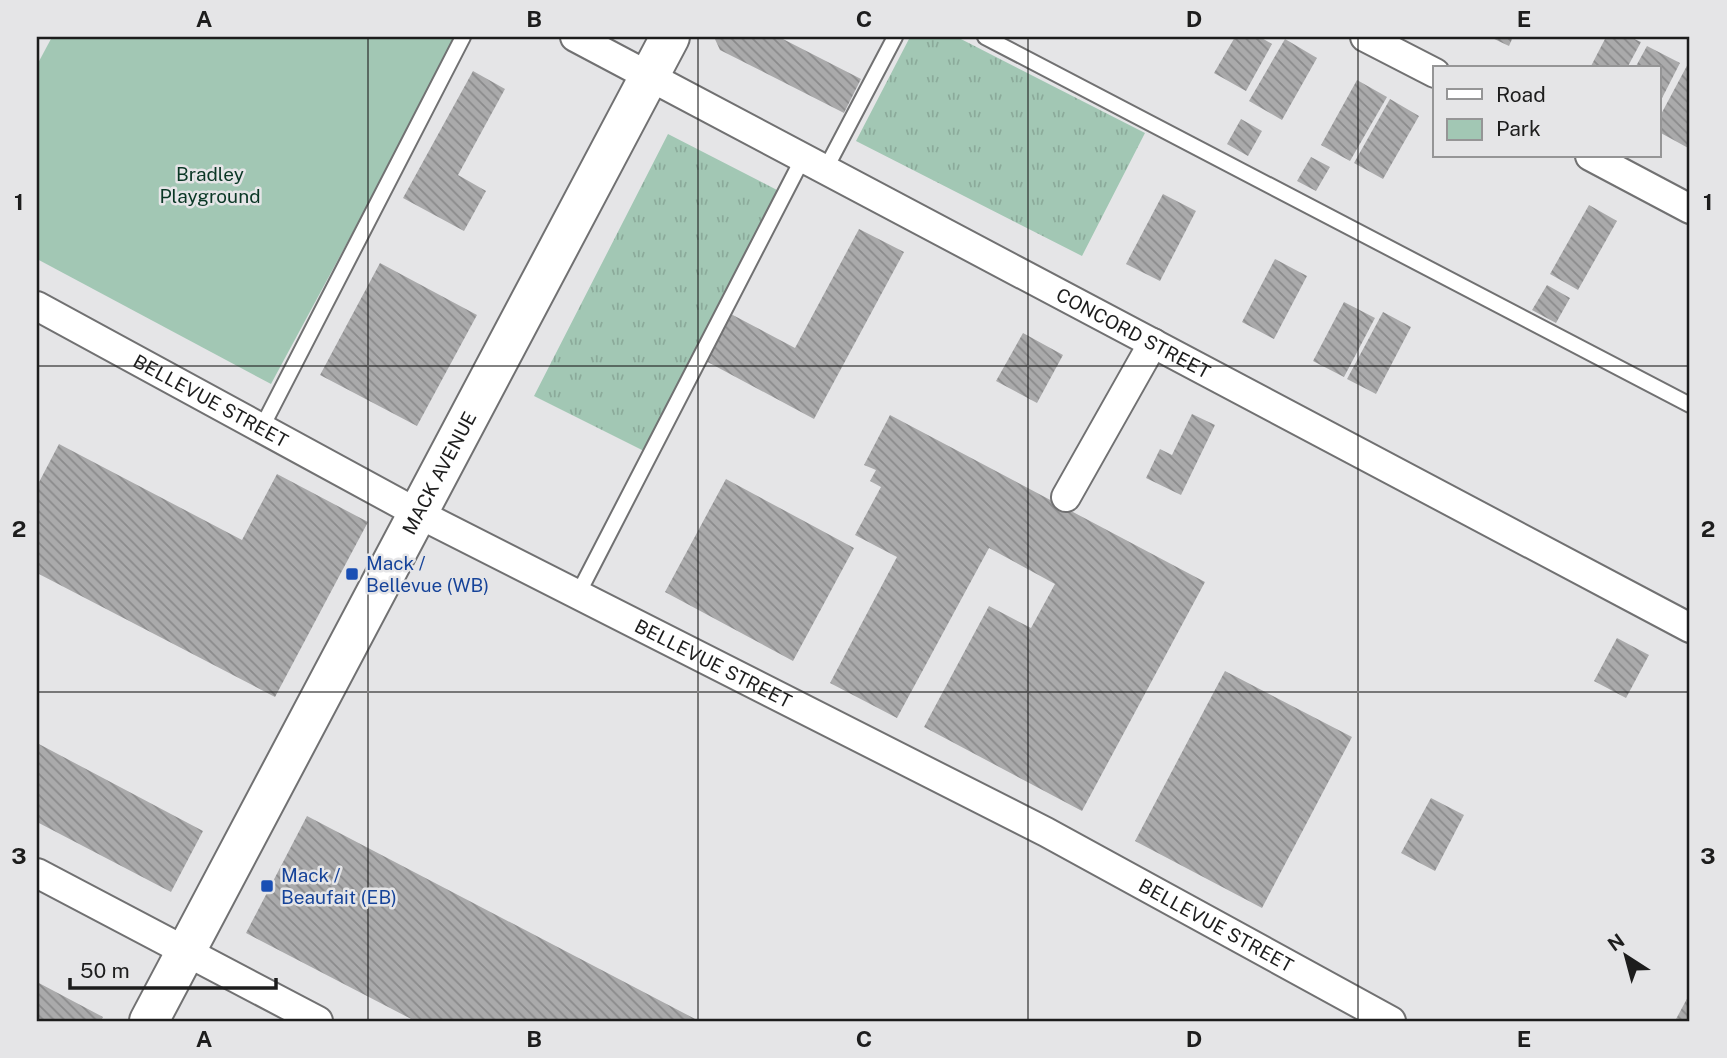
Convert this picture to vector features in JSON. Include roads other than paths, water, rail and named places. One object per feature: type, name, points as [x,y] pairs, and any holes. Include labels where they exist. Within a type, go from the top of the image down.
[{"type":"main road","name":"MACK AVENUE","points":[[149,1021],[670,37]]},
{"type":"street","name":"CONCORD STREET","points":[[575,37],[1690,628]]},
{"type":"street","points":[[1365,37],[1433,73]]},
{"type":"street","points":[[1594,158],[1690,209]]},
{"type":"street","name":"BELLEVUE STREET","points":[[37,306],[419,513],[1046,832],[1391,1021]]},
{"type":"street","points":[[1066,498],[1153,343]]},
{"type":"street","points":[[37,873],[318,1021]]},
{"type":"lane","points":[[261,429],[463,37]]},
{"type":"lane","points":[[578,594],[814,164],[895,37]]},
{"type":"lane","points":[[985,37],[1690,405]]},
{"type":"place","name":"Mack / Bellevue (WB)","points":[[352,574]]},
{"type":"place","name":"Mack / Beaufait (EB)","points":[[267,886]]},
{"type":"park label","name":"Bradley Playground","points":[[210,185]]}]
